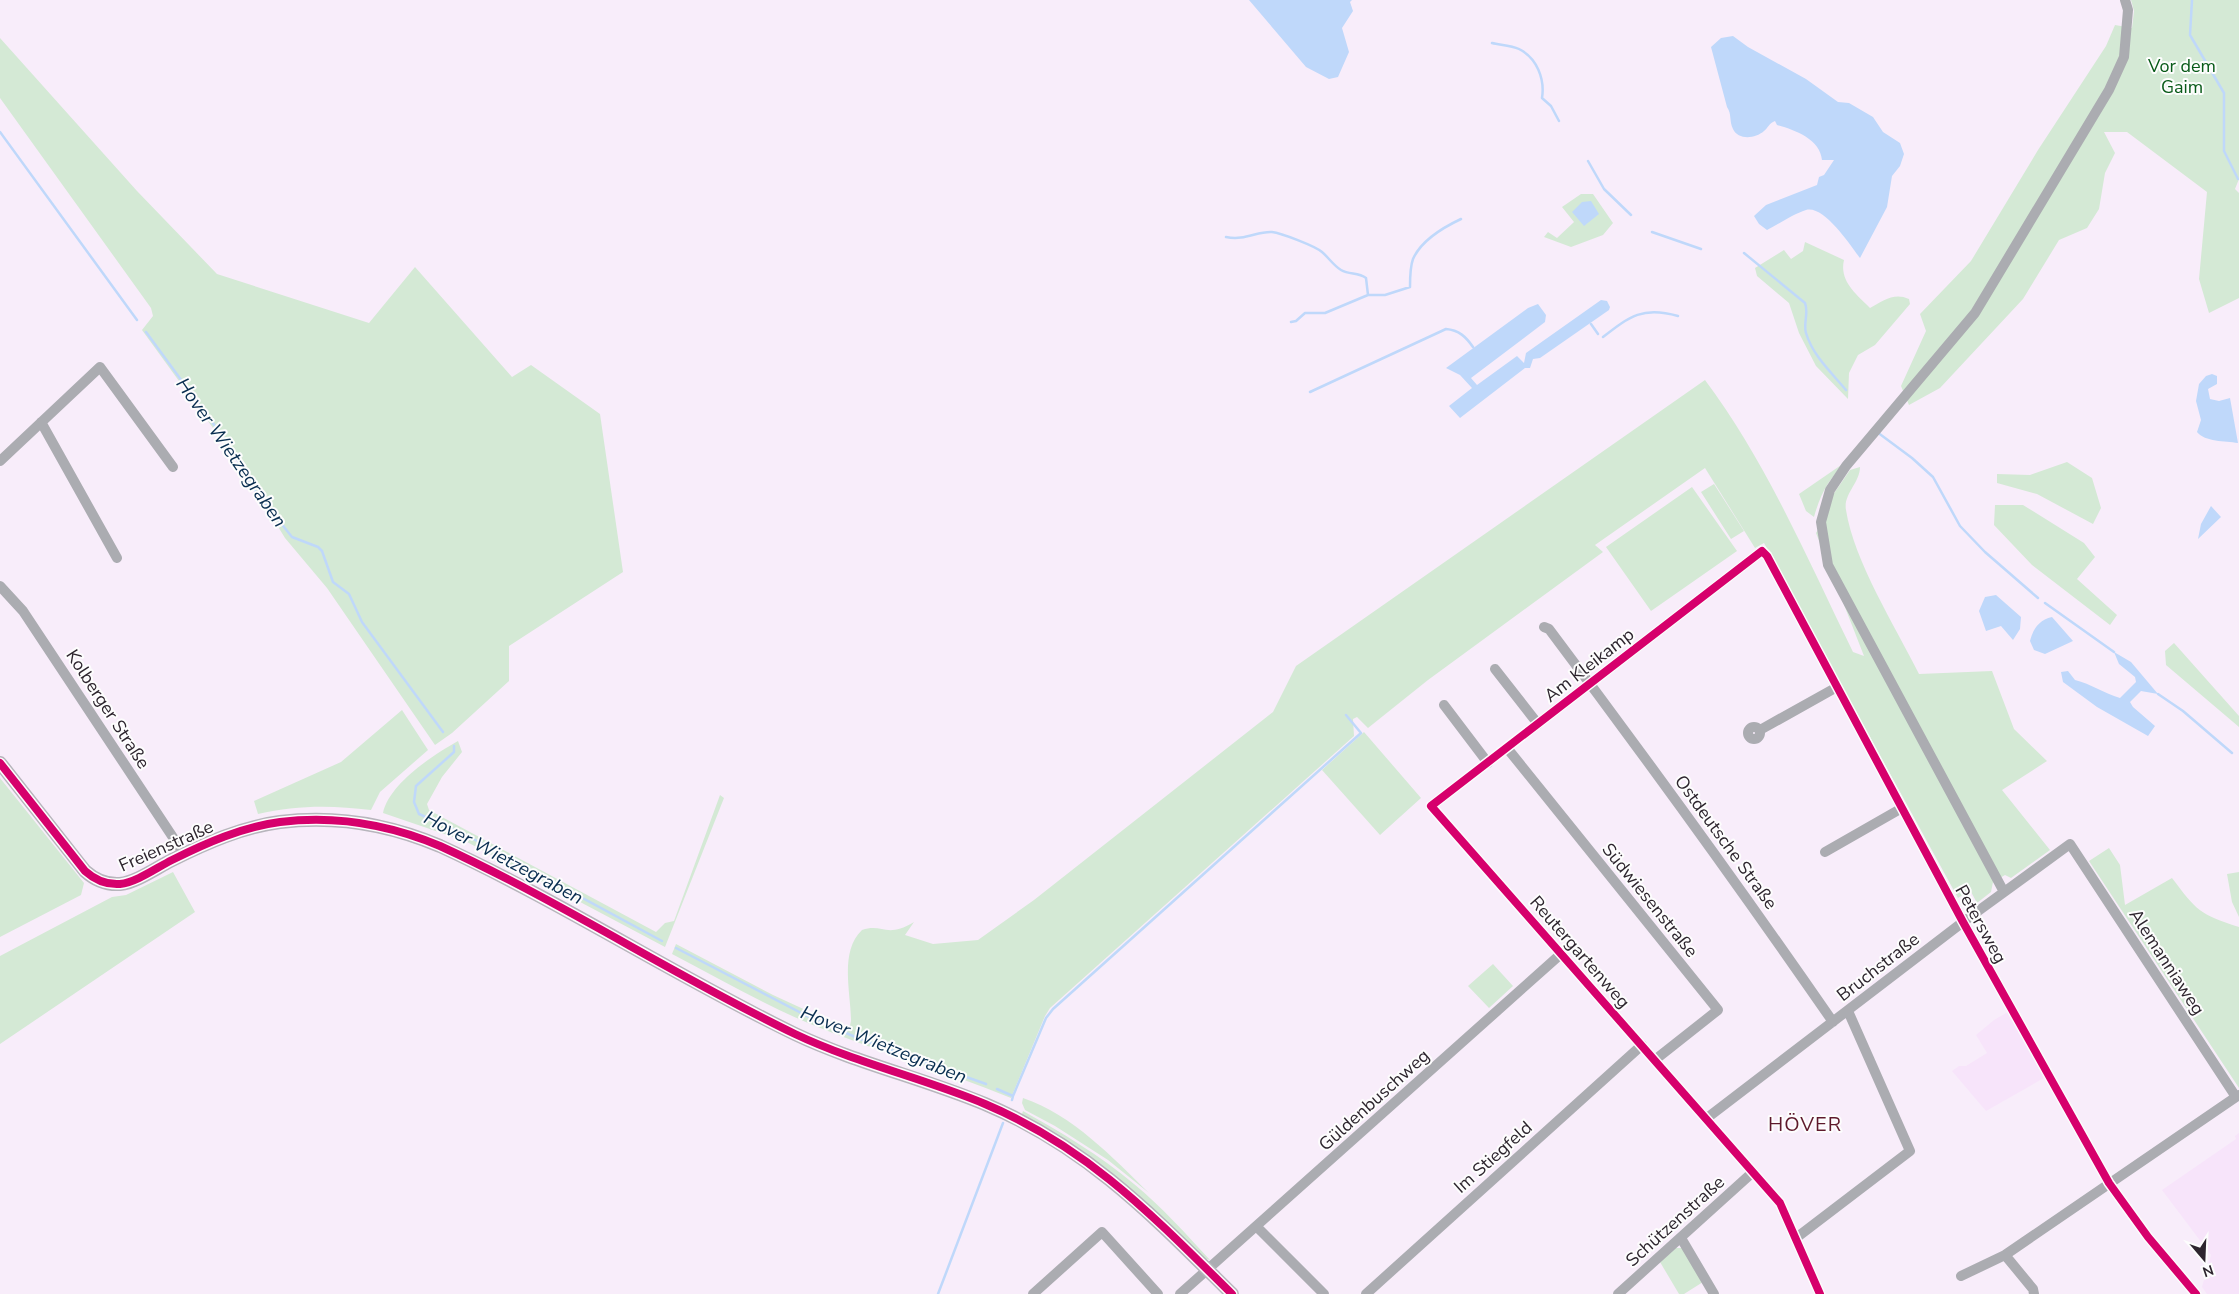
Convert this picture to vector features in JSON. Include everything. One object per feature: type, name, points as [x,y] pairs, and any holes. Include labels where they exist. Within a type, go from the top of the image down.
[{"type":"street","points":[[2004,892],[1828,565],[1821,522],[1830,490],[1846,466],[1975,313],[2109,90],[2124,57],[2128,10],[2125,0]]},
{"type":"street","points":[[0,460],[100,367],[172,467]]},
{"type":"street","points":[[41,422],[117,558]]},
{"type":"street","name":"Am Kleikamp","points":[[1432,806],[1762,551],[1765,553]]},
{"type":"street","name":"Petersweg","points":[[1765,553],[1963,922],[2109,1184],[2148,1237],[2196,1294]]},
{"type":"street","name":"Kolberger Straße","points":[[0,586],[23,611],[184,854]]},
{"type":"street","name":"Am Kleikamp","points":[[1544,627],[1548,629],[1590,683]]},
{"type":"street","name":"Am Kleikamp","points":[[1495,669],[1538,724]]},
{"type":"street","name":"Ostdeutsche Straße","points":[[1590,683],[1748,900],[1833,1022]]},
{"type":"street","points":[[1760,730],[1837,687]]},
{"type":"street","points":[[1444,705],[1488,763]]},
{"type":"street","name":"Südwiesenstraße","points":[[1507,748],[1718,1010],[1656,1060]]},
{"type":"street","name":"Freienstraße","points":[[0,763],[77,862],[97,880],[110,884],[128,882],[184,854],[239,832],[279,822],[319,819],[351,821],[381,826],[426,840],[477,865],[796,1034],[858,1060],[984,1104],[1014,1117],[1072,1150],[1101,1171],[1158,1220],[1232,1294]]},
{"type":"street","name":"Reutergartenweg","points":[[1432,806],[1780,1203],[1820,1294]]},
{"type":"street","points":[[1825,852],[1902,808]]},
{"type":"street","name":"Bruchstraße","points":[[1707,1118],[1963,922],[2070,844]]},
{"type":"street","name":"Alemanniaweg","points":[[2070,844],[2238,1096]]},
{"type":"street","name":"Güldenbuschweg","points":[[1180,1294],[1562,953]]},
{"type":"street","points":[[1796,1238],[1910,1151],[1848,1011]]},
{"type":"street","name":"Im Stiegfeld","points":[[1366,1294],[1642,1044]]},
{"type":"street","points":[[1961,1276],[2006,1255],[2238,1096]]},
{"type":"street","name":"Schützenstraße","points":[[1618,1294],[1753,1172]]},
{"type":"street","points":[[1257,1226],[1324,1294]]},
{"type":"street","points":[[1033,1294],[1102,1232],[1158,1294]]},
{"type":"street","points":[[1681,1238],[1714,1294]]},
{"type":"street","points":[[2006,1255],[2033,1289],[2034,1294]]},
{"type":"shaded area","points":[[2008,1012],[2044,1078],[1986,1111],[1952,1071],[1959,1066],[1966,1066],[1987,1053],[1976,1035],[1994,1020]]},
{"type":"shaded area","points":[[2239,1133],[2239,1294],[2207,1294],[2202,1287],[2211,1255],[2162,1190],[2236,1139],[2235,1136]]},
{"type":"green space","name":"Vor dem Gaim","points":[[2131,0],[2239,0],[2239,179],[2235,189],[2239,193],[2239,298],[2209,313],[2199,279],[2207,192],[2127,132],[2104,132],[2115,153],[2105,173],[2099,209],[2087,228],[2059,240],[2023,299],[1940,388],[1909,405],[1901,386],[1926,331],[1920,314],[1971,261],[2038,150],[2106,46],[2115,25],[2132,28],[2134,11]]},
{"type":"green space","points":[[0,38],[137,191],[217,274],[369,323],[415,267],[512,377],[531,365],[600,414],[623,572],[509,646],[509,681],[452,733],[435,745],[327,588],[285,538],[242,468],[142,330],[153,316],[151,308],[0,98]]},
{"type":"green space","points":[[1581,194],[1593,194],[1613,223],[1603,235],[1571,247],[1544,237],[1548,232],[1557,238],[1574,222],[1562,207]]},
{"type":"green space","points":[[1805,242],[1844,260],[1843,268],[1846,281],[1870,308],[1893,297],[1898,296],[1909,299],[1910,304],[1875,345],[1858,355],[1849,373],[1848,399],[1816,366],[1799,333],[1789,303],[1757,276],[1755,268],[1784,250],[1791,259],[1803,251]]},
{"type":"green space","points":[[1705,380],[1748,445],[1767,478],[1803,547],[1853,652],[1864,656],[1816,533],[1823,522],[1828,502],[1850,470],[1860,467],[1846,504],[1850,530],[1866,572],[1919,674],[1992,671],[2014,729],[2047,761],[2002,790],[2050,850],[2011,878],[2005,875],[1993,882],[1991,892],[1977,903],[1970,890],[1958,898],[1764,543],[1755,548],[1705,468],[1595,545],[1603,552],[1428,680],[1368,728],[1357,717],[1353,719],[1354,736],[1050,1008],[1011,1098],[808,1023],[672,954],[676,944],[773,995],[849,1030],[851,1021],[848,961],[855,939],[862,930],[875,928],[891,930],[905,927],[914,922],[905,935],[933,944],[978,940],[1034,900],[1273,712],[1296,666]]},
{"type":"green space","points":[[1847,461],[1826,486],[1814,517],[1806,511],[1799,494]]},
{"type":"green space","points":[[2067,462],[2092,478],[2101,508],[2093,524],[2037,494],[1997,483],[1997,474],[2030,475]]},
{"type":"green space","points":[[1714,484],[1744,531],[1731,539],[1701,492]]},
{"type":"green space","points":[[1692,487],[1737,551],[1651,611],[1606,547]]},
{"type":"green space","points":[[1995,505],[2023,505],[2084,543],[2095,557],[2077,579],[2117,615],[2110,625],[2032,565],[1994,525]]},
{"type":"green space","points":[[2174,643],[2239,716],[2239,727],[2166,665],[2165,651]]},
{"type":"green space","points":[[402,710],[428,750],[380,792],[371,810],[314,807],[258,814],[254,801],[341,762]]},
{"type":"green space","points":[[1364,732],[1421,798],[1380,835],[1322,770]]},
{"type":"green space","points":[[458,741],[462,752],[442,777],[427,804],[429,810],[656,932],[665,923],[674,921],[720,795],[724,798],[665,947],[465,841],[383,813],[394,791],[413,771]]},
{"type":"green space","points":[[0,778],[84,883],[81,895],[0,937]]},
{"type":"green space","points":[[2109,848],[2120,865],[2125,905],[2172,878],[2187,898],[2200,910],[2239,927],[2239,1088],[2089,861]]},
{"type":"green space","points":[[173,872],[195,912],[0,1044],[0,956],[112,897],[126,895]]},
{"type":"green space","points":[[2239,872],[2239,917],[2232,902],[2227,874]]},
{"type":"green space","points":[[1493,964],[1513,986],[1489,1008],[1468,986]]},
{"type":"green space","points":[[1023,1098],[1059,1115],[1091,1138],[1149,1193],[1108,1160],[1055,1126],[1025,1110],[1022,1103]]},
{"type":"green space","points":[[1023,1111],[1080,1145],[1121,1173],[1164,1211],[1210,1260],[1206,1259],[1022,1114]]},
{"type":"green space","points":[[1676,1248],[1683,1248],[1703,1282],[1684,1294],[1679,1294],[1660,1262]]},
{"type":"water","points":[[1249,0],[1352,0],[1350,2],[1353,11],[1342,28],[1349,52],[1338,77],[1329,79],[1306,67]]},
{"type":"water","points":[[1733,36],[1748,47],[1806,79],[1838,102],[1849,103],[1873,117],[1883,132],[1900,143],[1904,154],[1900,166],[1892,176],[1887,207],[1860,258],[1836,227],[1821,214],[1813,210],[1801,212],[1767,230],[1759,224],[1754,216],[1766,205],[1817,185],[1819,177],[1824,175],[1834,160],[1822,160],[1817,146],[1806,136],[1777,125],[1775,121],[1756,136],[1743,137],[1735,133],[1711,47],[1721,38]]},
{"type":"water","points":[[1591,201],[1599,214],[1584,226],[1572,212],[1582,202]]},
{"type":"water","points":[[1601,300],[1607,301],[1610,307],[1609,310],[1540,358],[1533,359],[1530,368],[1525,368],[1460,418],[1449,406],[1472,388],[1460,375],[1446,368],[1528,308],[1538,304],[1546,315],[1545,322],[1471,378],[1477,385],[1517,356],[1524,363],[1526,353]]},
{"type":"water","points":[[2212,374],[2217,376],[2217,384],[2208,389],[2210,399],[2219,401],[2230,398],[2238,443],[2205,438],[2197,432],[2201,420],[2196,401],[2199,384],[2206,376]]},
{"type":"water","points":[[2211,506],[2221,517],[2198,539],[2201,524]]},
{"type":"water","points":[[1996,595],[2021,617],[2020,629],[2013,640],[2001,626],[1986,631],[1979,611],[1985,597]]},
{"type":"water","points":[[2052,617],[2073,641],[2045,654],[2034,650],[2030,641],[2037,626],[2044,620]]},
{"type":"water","points":[[2114,652],[2131,662],[2158,694],[2141,691],[2130,702],[2133,707],[2155,726],[2148,736],[2097,707],[2063,682],[2061,672],[2068,671],[2075,680],[2120,698],[2136,682],[2135,677],[2119,664]]},
{"type":"waterway","points":[[2192,0],[2190,35],[2224,93],[2224,151],[2238,179]]},
{"type":"waterway","points":[[1492,43],[1516,48],[1531,58],[1541,77],[1542,98],[1551,106],[1559,121]]},
{"type":"waterway","name":"Hover Wietzegraben","points":[[0,132],[137,320]]},
{"type":"waterway","points":[[1588,161],[1604,189],[1631,215]]},
{"type":"waterway","points":[[1291,322],[1296,321],[1305,313],[1325,313],[1368,295],[1385,295],[1410,287],[1411,265],[1421,246],[1447,226],[1461,219]]},
{"type":"waterway","points":[[1226,237],[1239,238],[1272,232],[1298,240],[1322,252],[1341,270],[1366,278],[1368,295]]},
{"type":"waterway","points":[[1652,232],[1701,249]]},
{"type":"waterway","points":[[1744,253],[1805,303],[1805,329],[1809,341],[1823,363],[1846,390]]},
{"type":"waterway","points":[[1603,337],[1621,323],[1638,315],[1655,312],[1678,316]]},
{"type":"waterway","points":[[1591,324],[1598,334]]},
{"type":"waterway","points":[[1310,392],[1446,329],[1462,335],[1473,347]]},
{"type":"waterway","name":"Hover Wietzegraben","points":[[146,332],[234,452],[248,482],[292,537],[318,547],[322,551],[333,582],[349,594],[362,622],[443,732]]},
{"type":"waterway","points":[[1877,432],[1912,458],[1933,477],[1960,526],[1985,552],[2038,598]]},
{"type":"waterway","points":[[2045,603],[2114,652]]},
{"type":"waterway","points":[[2158,694],[2183,711],[2232,753]]},
{"type":"waterway","points":[[1013,1096],[1046,1018],[1053,1009],[1361,733],[1346,715]]},
{"type":"waterway","name":"Hover Wietzegraben","points":[[454,746],[454,752],[416,786],[414,802],[419,814],[466,835],[662,941]]},
{"type":"waterway","name":"Hover Wietzegraben","points":[[676,948],[809,1017],[860,1039],[986,1084]]},
{"type":"waterway","name":"Hover Wietzegraben","points":[[997,1089],[1013,1096],[1012,1100]]},
{"type":"waterway","name":"Hover Wietzegraben","points":[[938,1294],[1003,1123]]},
{"type":"cycle path","points":[[1820,1294],[1780,1203],[1431,806],[1762,551],[1767,556],[1963,922],[2109,1183],[2148,1237],[2196,1294]]},
{"type":"cycle path","points":[[0,763],[85,871],[93,877],[110,884],[133,881],[166,863],[224,836],[280,822],[321,820],[362,823],[401,832],[440,846],[530,891],[750,1012],[795,1034],[842,1054],[985,1104],[1056,1141],[1088,1163],[1147,1212],[1232,1294]]},
{"type":"district","name":"HÖVER","points":[[1805,1124]]}]
